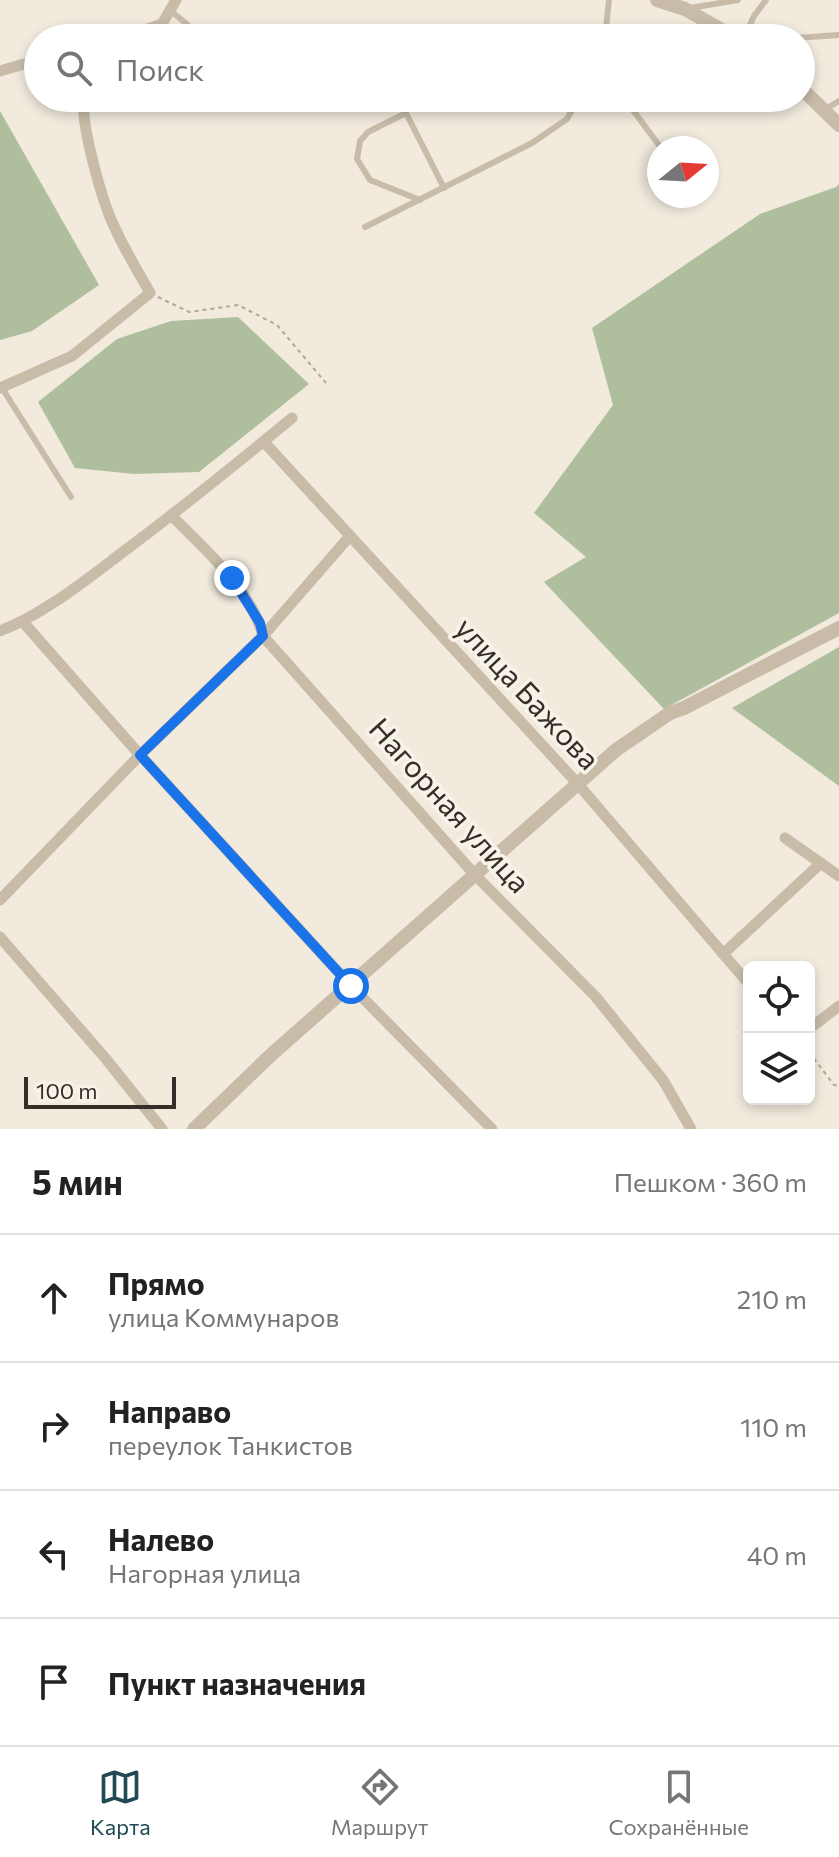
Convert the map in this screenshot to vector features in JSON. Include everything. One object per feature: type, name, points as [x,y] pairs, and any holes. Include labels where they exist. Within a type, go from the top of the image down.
[{"type":"street","points":[[657,0],[685,9],[711,24]]},
{"type":"street","points":[[162,24],[173,5]]},
{"type":"street","points":[[0,71],[24,64]]},
{"type":"street","points":[[815,101],[839,125]]},
{"type":"street","points":[[1,388],[72,356],[150,293],[113,225],[89,147],[83,112]]},
{"type":"street","points":[[0,631],[23,622],[93,575],[172,516],[292,418]]},
{"type":"street","name":"улица Бажова","points":[[264,442],[577,783],[743,977]]},
{"type":"street","name":"Нагорная улица","points":[[172,516],[232,578],[260,623],[263,636],[475,875],[595,996],[663,1080],[691,1129]]},
{"type":"street","points":[[0,900],[140,755],[263,636],[349,537]]},
{"type":"street","points":[[23,622],[351,986],[492,1129]]},
{"type":"street","points":[[194,1129],[272,1054],[616,750],[670,713],[839,628]]},
{"type":"street","points":[[785,838],[839,876]]},
{"type":"street","points":[[723,954],[821,863]]},
{"type":"street","points":[[0,937],[162,1129]]},
{"type":"street","points":[[815,1024],[839,1006]]},
{"type":"lane","points":[[606,24],[609,0]]},
{"type":"lane","points":[[685,9],[738,0]]},
{"type":"lane","points":[[750,24],[766,0]]},
{"type":"lane","points":[[173,5],[190,24]]},
{"type":"lane","points":[[815,37],[839,35]]},
{"type":"lane","points":[[824,110],[839,101]]},
{"type":"lane","points":[[365,227],[532,143],[567,119],[571,112]]},
{"type":"lane","points":[[634,112],[652,136]]},
{"type":"lane","points":[[420,200],[370,180],[357,159],[360,141],[368,132],[406,113],[444,188]]},
{"type":"lane","points":[[1,388],[71,497]]},
{"type":"path","points":[[150,293],[189,312],[238,305],[277,325],[326,383]]},
{"type":"path","points":[[815,1060],[834,1085],[839,1086]]},
{"type":"green space","points":[[0,111],[99,285],[32,331],[0,340]]},
{"type":"green space","points":[[839,184],[839,613],[664,709],[544,582],[586,557],[534,513],[613,405],[592,328],[760,214]]},
{"type":"green space","points":[[238,317],[309,384],[199,472],[134,474],[75,468],[38,402],[117,339],[171,321]]},
{"type":"green space","points":[[839,647],[839,786],[732,708]]},
{"type":"route","points":[[232,578],[260,623],[263,636],[140,755],[351,986]]}]
